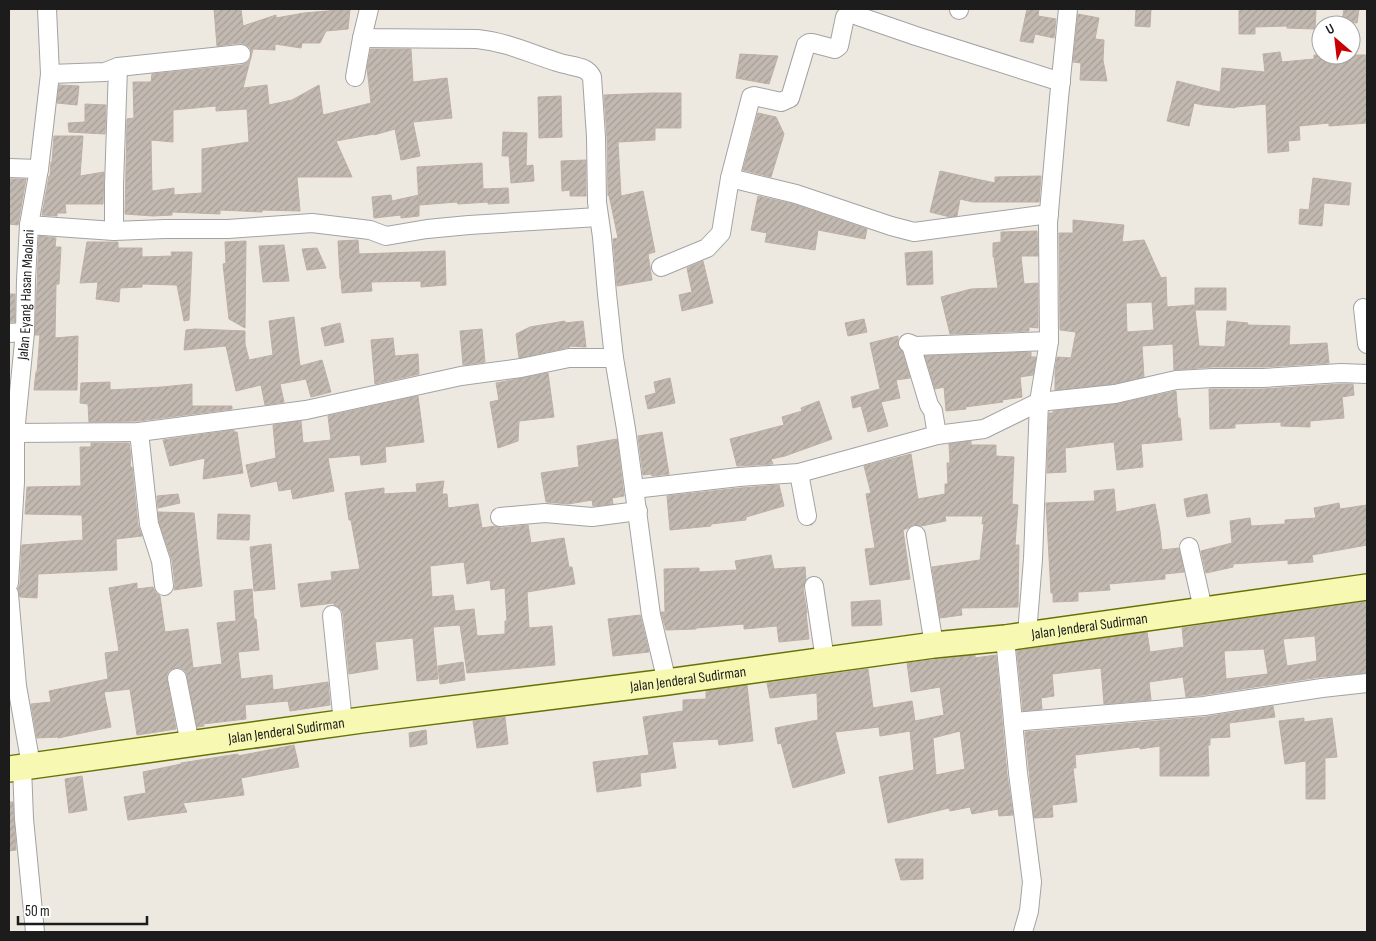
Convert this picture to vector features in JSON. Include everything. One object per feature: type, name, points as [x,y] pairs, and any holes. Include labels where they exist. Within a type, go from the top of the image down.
[{"type":"main road","name":"Jalan Jenderal Sudirman","points":[[21,767],[934,645],[1016,636],[1367,587]]},
{"type":"street","name":"Jalan Eyang Hasan Maolani","points":[[9,583],[17,333],[26,280],[29,225],[40,169],[50,74],[47,9]]},
{"type":"street","points":[[354,77],[369,9]]},
{"type":"street","points":[[1023,932],[1029,911],[1032,882],[1013,722],[1016,636],[1033,559],[1039,402],[1049,341],[1049,214],[1068,9]]},
{"type":"street","points":[[661,267],[707,248],[721,233],[730,178],[750,97],[754,96],[781,102],[790,98],[806,45],[812,43],[835,49],[839,46],[846,17],[851,14],[1060,82]]},
{"type":"street","points":[[362,38],[477,39],[491,41],[587,70],[592,77],[598,217],[602,237],[606,294],[638,510],[651,614],[667,682]]},
{"type":"street","points":[[50,74],[105,72],[118,67],[242,54]]},
{"type":"street","points":[[114,231],[118,67]]},
{"type":"street","points":[[9,168],[40,169]]},
{"type":"street","points":[[730,178],[796,194],[914,232],[1049,214]]},
{"type":"street","points":[[29,225],[114,231],[228,229],[312,223],[370,230],[386,236],[469,225],[598,217]]},
{"type":"street","points":[[1363,308],[1367,344]]},
{"type":"street","points":[[937,436],[933,411],[929,405],[910,344],[1049,341]]},
{"type":"street","points":[[15,433],[139,432],[306,410],[461,376],[521,368],[569,358],[614,358]]},
{"type":"street","points":[[634,489],[739,477],[799,473],[937,436],[984,429],[1039,402],[1115,394],[1176,380],[1263,378],[1341,373],[1367,374]]},
{"type":"street","points":[[139,432],[149,524],[161,562],[164,586]]},
{"type":"street","points":[[799,473],[807,516]]},
{"type":"street","points":[[500,517],[545,513],[592,517],[638,510]]},
{"type":"street","points":[[916,535],[934,645]]},
{"type":"street","points":[[1189,548],[1203,609]]},
{"type":"street","points":[[814,586],[825,660]]},
{"type":"street","points":[[9,594],[17,686],[24,818],[35,932]]},
{"type":"street","points":[[332,615],[343,724]]},
{"type":"street","points":[[177,678],[190,744]]},
{"type":"street","points":[[1013,722],[1204,706],[1367,683]]},
{"type":"building","points":[[214,9],[241,9],[243,26],[276,15],[276,18],[304,13],[350,9],[348,29],[326,31],[320,43],[302,43],[301,48],[275,44],[275,50],[253,49],[251,57],[250,48],[245,44],[217,46]]},
{"type":"building","points":[[1027,9],[1039,9],[1038,16],[1056,19],[1054,38],[1035,34],[1033,43],[1020,41]]},
{"type":"building","points":[[1136,9],[1151,9],[1150,27],[1135,26]]},
{"type":"building","points":[[1239,9],[1316,9],[1316,15],[1311,15],[1311,29],[1287,28],[1287,26],[1255,27],[1255,34],[1239,34]]},
{"type":"building","points":[[1344,9],[1359,9],[1358,15],[1343,15]]},
{"type":"building","points":[[1078,14],[1099,18],[1095,39],[1104,40],[1103,60],[1107,81],[1080,80],[1081,63],[1073,62]]},
{"type":"building","points":[[371,49],[411,49],[413,82],[447,78],[452,118],[413,122],[420,156],[401,160],[395,129],[374,135],[336,141],[352,177],[297,177],[300,211],[220,210],[220,214],[172,212],[172,215],[153,216],[125,214],[127,119],[134,118],[133,82],[151,82],[152,74],[242,65],[251,59],[243,88],[267,85],[269,105],[292,100],[319,85],[323,115],[371,103],[367,68]],"holes":[[[216,106],[216,111],[247,109],[249,142],[202,149],[202,193],[174,195],[174,188],[152,191],[151,140],[173,142],[173,110]]]},
{"type":"building","points":[[1280,52],[1282,62],[1311,59],[1311,65],[1361,65],[1361,55],[1366,55],[1367,123],[1329,126],[1329,123],[1299,126],[1300,140],[1288,141],[1289,151],[1268,153],[1266,104],[1235,108],[1194,103],[1189,126],[1167,121],[1177,81],[1220,92],[1222,68],[1265,72],[1263,54]]},
{"type":"building","points":[[740,54],[778,56],[769,84],[736,78]]},
{"type":"building","points":[[59,85],[79,86],[77,105],[57,103]]},
{"type":"building","points":[[681,93],[681,128],[655,128],[655,140],[618,142],[621,196],[643,191],[655,252],[648,254],[652,280],[617,286],[613,239],[618,238],[608,196],[604,95]]},
{"type":"building","points":[[561,96],[562,137],[539,138],[538,97]]},
{"type":"building","points":[[85,104],[106,105],[105,134],[69,132],[68,123],[85,122]]},
{"type":"building","points":[[758,113],[776,117],[784,134],[771,177],[743,170]]},
{"type":"building","points":[[503,132],[527,133],[526,166],[533,165],[534,181],[511,183],[509,156],[502,156]]},
{"type":"building","points":[[54,136],[83,136],[80,176],[104,172],[103,204],[65,204],[66,213],[57,213],[57,216],[42,215],[50,176]]},
{"type":"building","points":[[586,160],[586,196],[570,196],[570,190],[562,191],[561,161]]},
{"type":"building","points":[[482,163],[483,189],[508,188],[509,203],[458,204],[457,202],[419,205],[417,167]]},
{"type":"building","points":[[940,171],[995,183],[995,177],[1041,176],[1039,202],[973,202],[960,199],[957,216],[950,217],[930,212]]},
{"type":"building","points":[[1313,178],[1351,183],[1349,205],[1324,203],[1322,226],[1299,224],[1300,209],[1309,210]]},
{"type":"building","points":[[9,179],[26,179],[18,225],[9,224]]},
{"type":"building","points":[[391,195],[392,201],[419,195],[419,216],[401,218],[401,215],[374,218],[372,197]]},
{"type":"building","points":[[758,196],[793,204],[867,229],[865,239],[818,230],[815,250],[765,242],[767,233],[751,230]]},
{"type":"building","points":[[1073,220],[1124,225],[1122,242],[1144,240],[1161,278],[1166,277],[1167,307],[1194,305],[1195,309],[1195,288],[1226,288],[1226,310],[1195,310],[1199,346],[1225,347],[1227,321],[1248,323],[1247,325],[1290,326],[1289,345],[1327,343],[1329,363],[1174,370],[1173,344],[1142,346],[1144,377],[1113,384],[1055,390],[1057,357],[1071,358],[1076,332],[1060,330],[1059,233],[1073,233]],"holes":[[[1152,302],[1154,330],[1127,332],[1126,303]]]},
{"type":"building","points":[[1037,231],[1038,256],[1021,256],[1024,284],[1038,283],[1038,328],[1029,327],[1029,331],[950,334],[941,297],[971,289],[998,288],[993,257],[993,243],[1001,242],[1001,232]]},
{"type":"building","points":[[39,236],[56,238],[55,247],[61,247],[59,284],[56,284],[55,338],[78,336],[77,390],[34,390],[40,335],[35,335]]},
{"type":"building","points":[[358,240],[359,254],[445,251],[446,285],[421,287],[421,281],[371,282],[372,291],[342,293],[338,241]]},
{"type":"building","points":[[246,241],[245,328],[229,319],[223,264],[226,263],[225,242]]},
{"type":"building","points":[[87,242],[118,242],[118,248],[142,248],[142,257],[172,256],[171,252],[192,252],[189,320],[184,321],[177,285],[142,284],[142,287],[120,288],[119,302],[96,299],[98,282],[80,283]]},
{"type":"building","points":[[284,245],[289,281],[263,282],[259,246]]},
{"type":"building","points":[[317,248],[326,268],[307,270],[302,249]]},
{"type":"building","points":[[932,251],[933,284],[907,285],[905,253]]},
{"type":"building","points":[[703,261],[713,303],[682,311],[679,295],[692,292],[687,268]]},
{"type":"building","points":[[9,294],[15,294],[15,322],[9,322]]},
{"type":"building","points":[[294,317],[300,366],[322,360],[331,392],[311,397],[306,379],[280,384],[284,402],[265,405],[261,385],[236,391],[226,346],[184,350],[186,330],[245,331],[245,344],[249,360],[273,355],[269,321]]},
{"type":"building","points":[[864,319],[867,332],[848,336],[845,323]]},
{"type":"building","points":[[565,321],[565,323],[583,321],[586,347],[569,346],[519,358],[516,334],[530,327]]},
{"type":"building","points":[[340,323],[344,342],[325,346],[321,328]]},
{"type":"building","points":[[482,329],[485,362],[463,365],[460,331]]},
{"type":"building","points":[[898,336],[898,345],[902,351],[910,378],[896,380],[900,398],[881,402],[888,426],[868,432],[861,406],[853,408],[851,397],[880,389],[870,343]]},
{"type":"building","points":[[393,338],[395,356],[418,354],[419,374],[375,384],[371,340]]},
{"type":"building","points":[[1031,352],[1031,357],[1036,357],[1033,375],[1020,377],[1022,397],[1002,400],[1003,402],[965,407],[966,409],[946,411],[944,387],[935,389],[925,356]]},
{"type":"building","points":[[548,373],[554,417],[519,421],[518,441],[498,448],[490,402],[499,400],[496,383]]},
{"type":"building","points":[[670,378],[675,403],[648,409],[645,396],[656,393],[654,382]]},
{"type":"building","points":[[110,382],[110,390],[192,384],[192,406],[232,406],[232,409],[138,421],[89,422],[88,404],[80,403],[81,383]]},
{"type":"building","points":[[1353,384],[1354,395],[1342,397],[1344,418],[1310,421],[1310,427],[1281,426],[1281,422],[1235,424],[1235,428],[1210,429],[1209,389],[1263,389]]},
{"type":"building","points":[[1176,391],[1182,440],[1141,444],[1143,467],[1117,470],[1114,442],[1065,448],[1066,472],[1047,473],[1049,413],[1117,404]]},
{"type":"building","points":[[418,396],[424,442],[385,447],[386,462],[361,465],[360,455],[328,458],[334,491],[293,499],[291,489],[279,491],[277,481],[251,487],[246,465],[276,458],[273,425],[301,421],[303,443],[331,440],[328,416]]},
{"type":"building","points":[[819,401],[832,439],[785,456],[771,459],[773,464],[737,466],[730,439],[784,425],[782,417],[802,411],[801,408]]},
{"type":"building","points":[[234,430],[234,432],[237,432],[243,473],[203,479],[205,458],[170,466],[163,440]]},
{"type":"building","points":[[662,432],[669,474],[643,475],[638,436]]},
{"type":"building","points":[[617,439],[624,496],[612,498],[613,504],[593,506],[592,500],[568,504],[546,502],[541,473],[579,467],[577,446]]},
{"type":"building","points":[[971,441],[971,445],[996,445],[996,456],[1014,457],[1012,504],[1018,505],[1015,545],[1019,545],[1018,607],[961,608],[962,615],[940,618],[932,567],[980,560],[984,524],[982,524],[983,516],[945,516],[946,521],[921,526],[914,525],[903,530],[910,579],[870,585],[865,549],[875,548],[866,494],[871,493],[864,466],[911,454],[918,499],[945,494],[945,484],[948,484],[947,463],[950,463],[949,444]]},
{"type":"building","points":[[91,443],[129,443],[130,467],[132,467],[138,525],[142,536],[116,539],[117,570],[38,574],[37,598],[20,597],[18,589],[20,584],[22,545],[83,540],[82,515],[25,514],[27,487],[81,486],[80,447],[91,447]]},
{"type":"building","points":[[444,481],[442,494],[447,494],[448,508],[478,504],[482,528],[528,525],[531,543],[564,538],[569,567],[572,567],[575,584],[527,592],[529,628],[552,626],[555,665],[467,673],[460,625],[433,627],[438,679],[417,681],[413,638],[375,642],[378,669],[349,674],[341,609],[334,605],[334,603],[301,607],[298,584],[332,580],[331,572],[360,569],[345,493],[384,488],[384,494],[417,492],[416,484]],"holes":[[[464,562],[467,584],[490,580],[491,590],[505,588],[507,621],[505,621],[505,634],[477,636],[474,609],[455,611],[453,595],[432,597],[430,566]]]},
{"type":"building","points":[[779,485],[784,506],[746,517],[746,520],[670,530],[667,496]]},
{"type":"building","points":[[1114,489],[1116,512],[1155,504],[1162,550],[1179,548],[1184,572],[1165,574],[1165,579],[1109,584],[1110,590],[1078,592],[1078,601],[1053,602],[1046,503],[1095,501],[1094,491]]},
{"type":"building","points":[[178,494],[180,503],[158,508],[157,496]]},
{"type":"building","points":[[1207,494],[1210,513],[1187,517],[1184,499]]},
{"type":"building","points":[[1339,503],[1340,509],[1367,505],[1367,545],[1312,555],[1313,562],[1288,564],[1288,560],[1233,564],[1233,567],[1206,573],[1201,551],[1232,543],[1230,521],[1250,518],[1251,526],[1285,524],[1285,520],[1316,518],[1314,508]]},
{"type":"building","points":[[158,512],[194,513],[202,586],[174,590],[172,560],[159,522]]},
{"type":"building","points":[[218,514],[250,515],[249,540],[217,539]]},
{"type":"building","points":[[271,544],[275,589],[254,591],[250,547]]},
{"type":"building","points":[[771,555],[774,569],[805,567],[806,580],[803,588],[809,639],[779,642],[777,626],[744,629],[744,624],[666,630],[661,612],[665,612],[664,569],[699,568],[699,572],[737,570],[735,561]]},
{"type":"building","points":[[137,583],[137,589],[153,587],[160,596],[165,632],[188,629],[193,668],[222,664],[217,623],[236,621],[234,591],[252,589],[259,650],[238,652],[241,679],[272,675],[273,690],[328,682],[330,705],[290,711],[288,701],[245,705],[246,719],[203,724],[204,726],[197,727],[187,675],[181,668],[175,668],[167,674],[167,680],[176,729],[137,735],[130,689],[104,692],[111,727],[58,738],[37,738],[31,704],[51,702],[49,691],[108,679],[105,653],[119,651],[109,588]]},
{"type":"building","points":[[880,600],[882,625],[852,626],[851,602]]},
{"type":"building","points":[[1367,601],[1367,673],[1320,677],[1186,697],[1183,677],[1149,682],[1151,700],[1104,704],[1101,668],[1052,674],[1054,696],[1041,698],[1042,709],[1023,711],[1017,651],[1147,632],[1150,652],[1184,647],[1182,628]],"holes":[[[1315,636],[1317,661],[1287,666],[1283,639]],[[1264,649],[1268,674],[1226,679],[1224,651]]]},
{"type":"building","points":[[640,615],[649,652],[613,656],[608,619]]},
{"type":"building","points":[[975,655],[975,658],[996,655],[1007,774],[1013,815],[999,816],[998,809],[972,814],[970,807],[950,811],[949,808],[888,823],[879,777],[914,770],[910,731],[880,736],[879,727],[835,732],[845,773],[793,788],[781,743],[778,744],[775,728],[818,720],[817,693],[770,698],[767,683],[868,669],[873,708],[912,701],[915,721],[944,715],[940,687],[911,692],[907,663]],"holes":[[[960,731],[965,769],[936,775],[933,738]]]},
{"type":"building","points":[[463,662],[465,680],[440,684],[438,666]]},
{"type":"building","points":[[747,685],[753,741],[719,745],[718,739],[672,742],[676,768],[640,773],[641,786],[597,792],[593,762],[649,755],[643,717],[683,711],[683,700],[706,699],[706,691]]},
{"type":"building","points":[[1273,706],[1275,717],[1229,723],[1230,737],[1210,738],[1210,745],[1208,745],[1209,776],[1160,776],[1160,746],[1075,755],[1076,768],[1073,768],[1077,802],[1052,805],[1053,817],[1034,818],[1025,732],[1205,717]]},
{"type":"building","points":[[505,717],[508,744],[477,748],[473,721]]},
{"type":"building","points":[[1304,718],[1304,722],[1332,718],[1337,757],[1325,758],[1325,799],[1306,799],[1306,761],[1285,764],[1279,721]]},
{"type":"building","points":[[426,730],[427,744],[410,747],[409,733]]},
{"type":"building","points":[[294,745],[299,767],[241,778],[244,795],[183,803],[187,812],[128,820],[124,797],[146,793],[143,772],[181,763],[238,754],[238,756]]},
{"type":"building","points":[[82,776],[87,810],[69,813],[65,779]]},
{"type":"building","points":[[9,802],[13,802],[16,850],[9,851]]},
{"type":"building","points":[[895,859],[923,859],[923,879],[901,880]]}]
